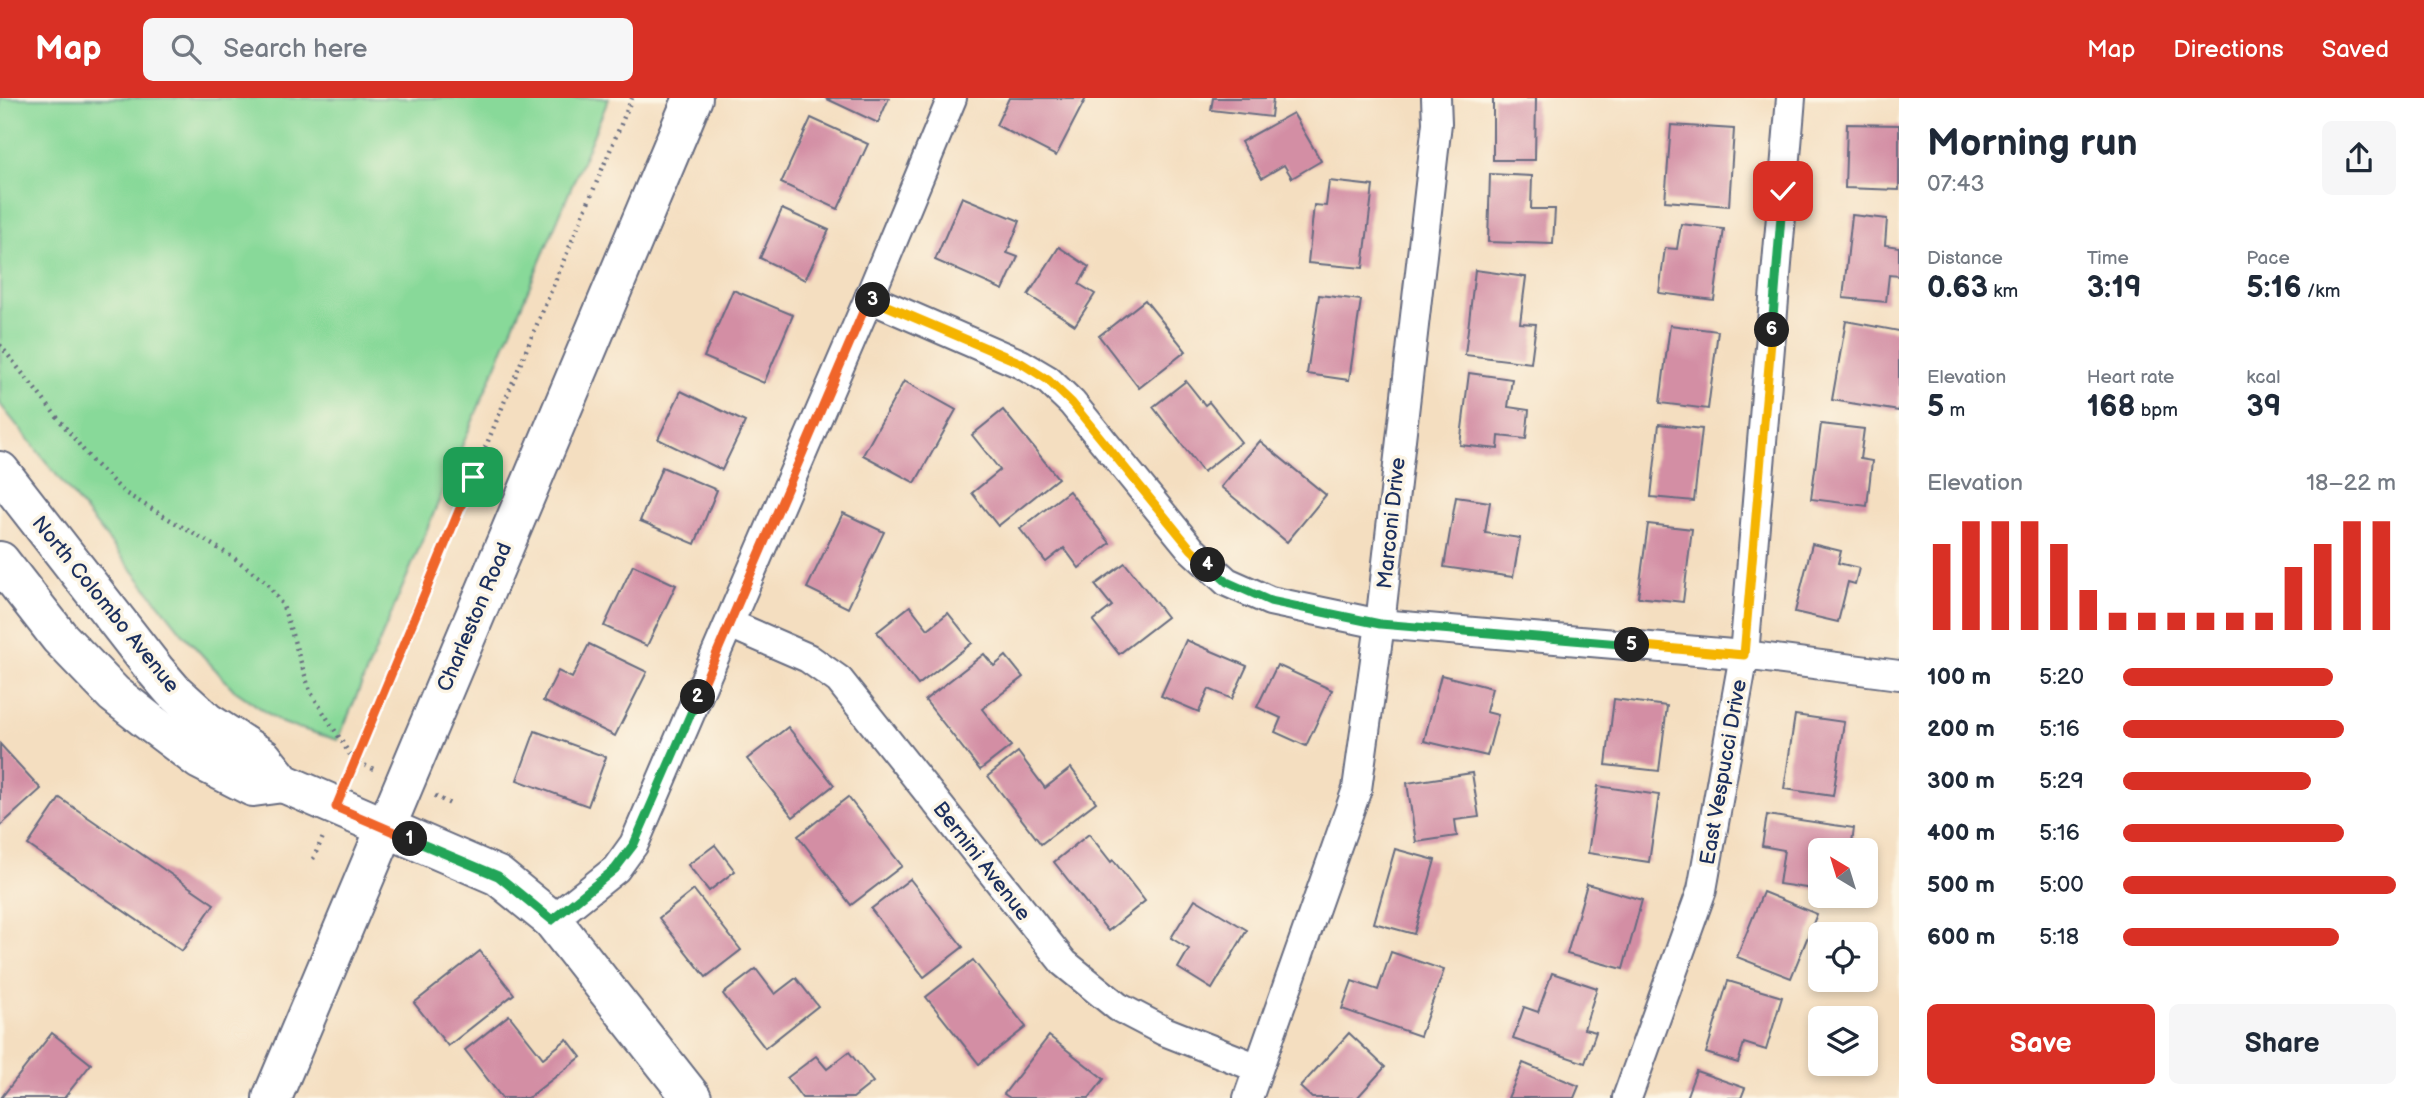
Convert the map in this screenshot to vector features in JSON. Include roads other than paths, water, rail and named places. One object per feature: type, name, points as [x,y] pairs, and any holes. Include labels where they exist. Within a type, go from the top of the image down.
[{"type":"street","name":"Charleston Road","points":[[272,1098],[693,98]]},
{"type":"street","points":[[552,920],[615,869],[634,844],[952,98]]},
{"type":"street","name":"Marconi Drive","points":[[1248,1098],[1356,789],[1380,624],[1437,123],[1436,98]]},
{"type":"street","name":"East Vespucci Drive","points":[[1627,1098],[1702,890],[1744,655],[1791,98]]},
{"type":"street","points":[[869,298],[1021,363],[1048,380],[1072,403],[1191,549],[1227,582],[1270,601],[1380,624],[1744,655],[1899,675]]},
{"type":"street","name":"North Colombo Avenue","points":[[0,471],[173,691],[207,722],[263,758],[283,783],[498,876],[552,920],[692,1098]]},
{"type":"street","name":"North Colombo Avenue","points":[[0,561],[60,638],[114,694],[147,720],[200,760],[253,787],[283,783]]},
{"type":"street","name":"Bernini Avenue","points":[[730,624],[808,657],[839,680],[1064,963],[1118,1007],[1153,1025],[1258,1068]]}]
